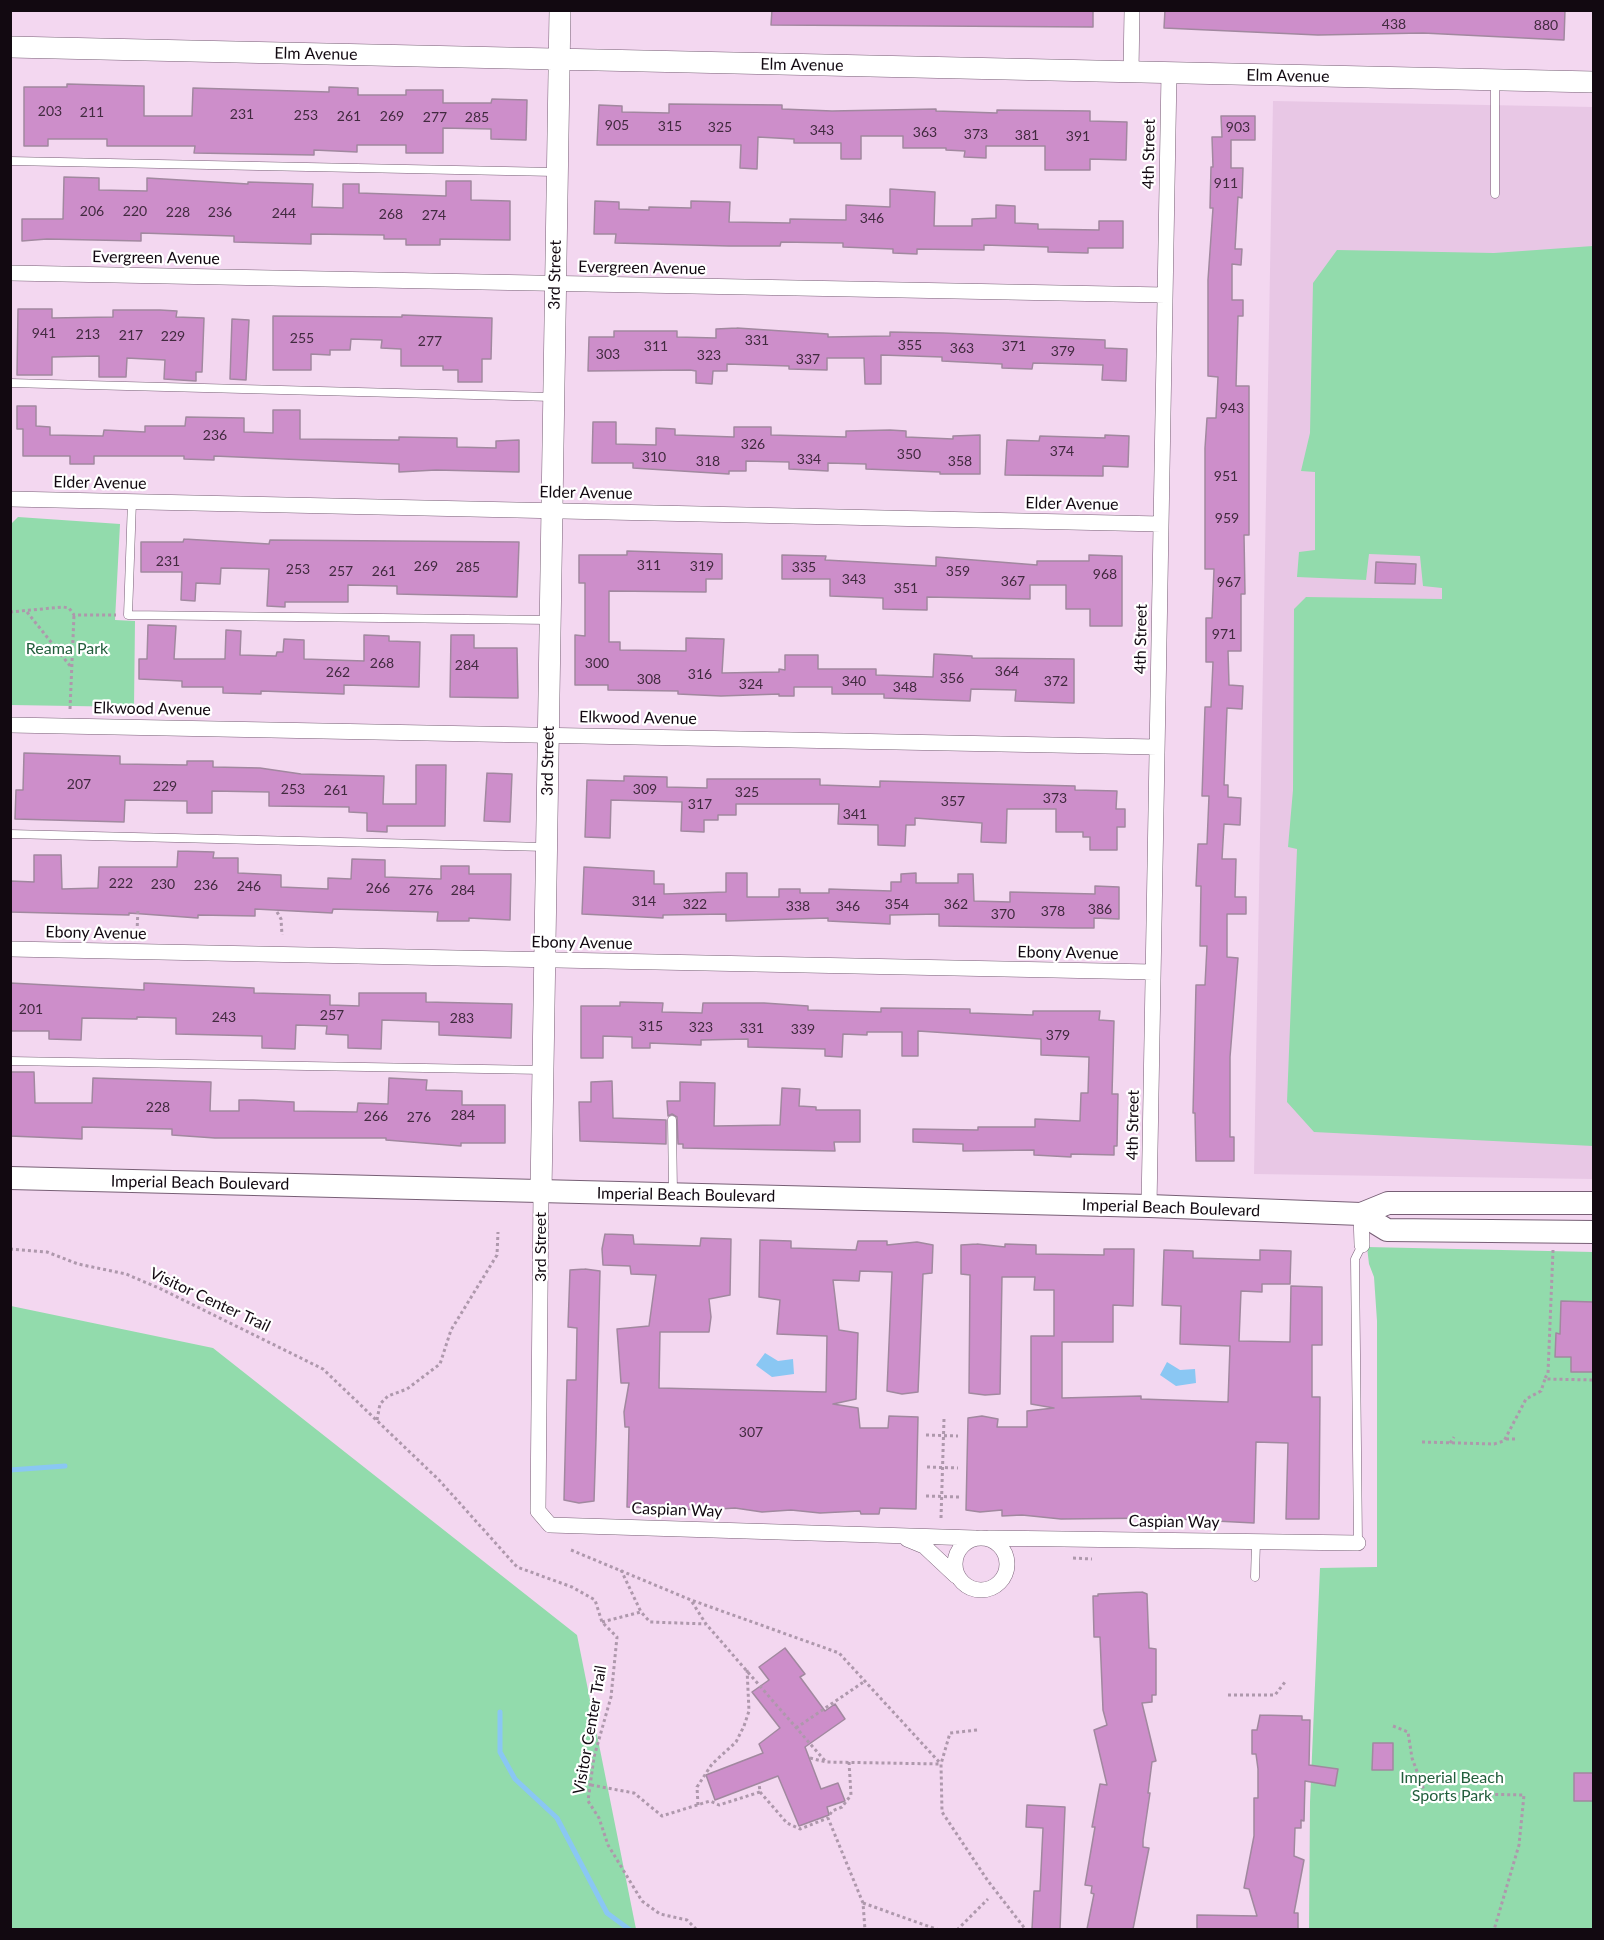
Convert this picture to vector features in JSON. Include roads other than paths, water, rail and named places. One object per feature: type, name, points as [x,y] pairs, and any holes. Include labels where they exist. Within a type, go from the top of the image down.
[{"type":"main road","name":"Imperial Beach Boulevard","points":[[10,1178],[1149,1206],[1360,1214],[1388,1203],[1593,1203]]},
{"type":"main road","name":"Imperial Beach Boulevard","points":[[1360,1214],[1387,1230],[1593,1232]]},
{"type":"street","name":"3rd Street","points":[[538,1511],[544,960],[560,10]]},
{"type":"street","points":[[1131,72],[1132,10]]},
{"type":"street","name":"Elm Avenue","points":[[10,47],[1593,82]]},
{"type":"street","name":"4th Street","points":[[1149,1206],[1169,73]]},
{"type":"street","name":"Evergreen Avenue","points":[[10,273],[1165,295]]},
{"type":"street","name":"Elder Avenue","points":[[10,499],[1161,524]]},
{"type":"street","name":"Elkwood Avenue","points":[[10,725],[1157,747]]},
{"type":"street","name":"Ebony Avenue","points":[[10,949],[1153,972]]},
{"type":"street","points":[[1360,1214],[1362,1245]]},
{"type":"street","name":"Caspian Way","points":[[538,1511],[552,1525],[982,1538],[1358,1543]]},
{"type":"street","name":"Caspian Way","points":[[892,1534],[924,1546],[971,1590],[980,1591],[997,1586],[1003,1579],[1007,1562],[1005,1554],[982,1538]]},
{"type":"street","points":[[958,1579],[954,1563],[956,1555],[961,1547],[982,1538]]},
{"type":"lane","points":[[1495,80],[1495,194]]},
{"type":"lane","points":[[10,161],[557,172]]},
{"type":"lane","points":[[10,383],[554,397]]},
{"type":"lane","points":[[132,501],[128,615],[550,620]]},
{"type":"lane","points":[[10,834],[547,847]]},
{"type":"lane","points":[[10,1061],[543,1071]]},
{"type":"lane","points":[[672,1120],[673,1195]]},
{"type":"lane","points":[[1358,1543],[1355,1258],[1362,1245]]},
{"type":"lane","points":[[1255,1577],[1256,1541]]},
{"type":"water","points":[[765,1353],[778,1361],[793,1359],[794,1374],[772,1377],[756,1365]]},
{"type":"water","points":[[1167,1362],[1180,1370],[1195,1369],[1196,1383],[1176,1386],[1160,1375]]},
{"type":"waterway","points":[[10,1470],[65,1466]]},
{"type":"waterway","points":[[500,1712],[500,1752],[515,1779],[557,1818],[607,1913],[630,1930]]},
{"type":"park label","name":"Reama Park","points":[[67,649]]},
{"type":"park label","name":"Imperial Beach Sports Park","points":[[1452,1787]]}]
